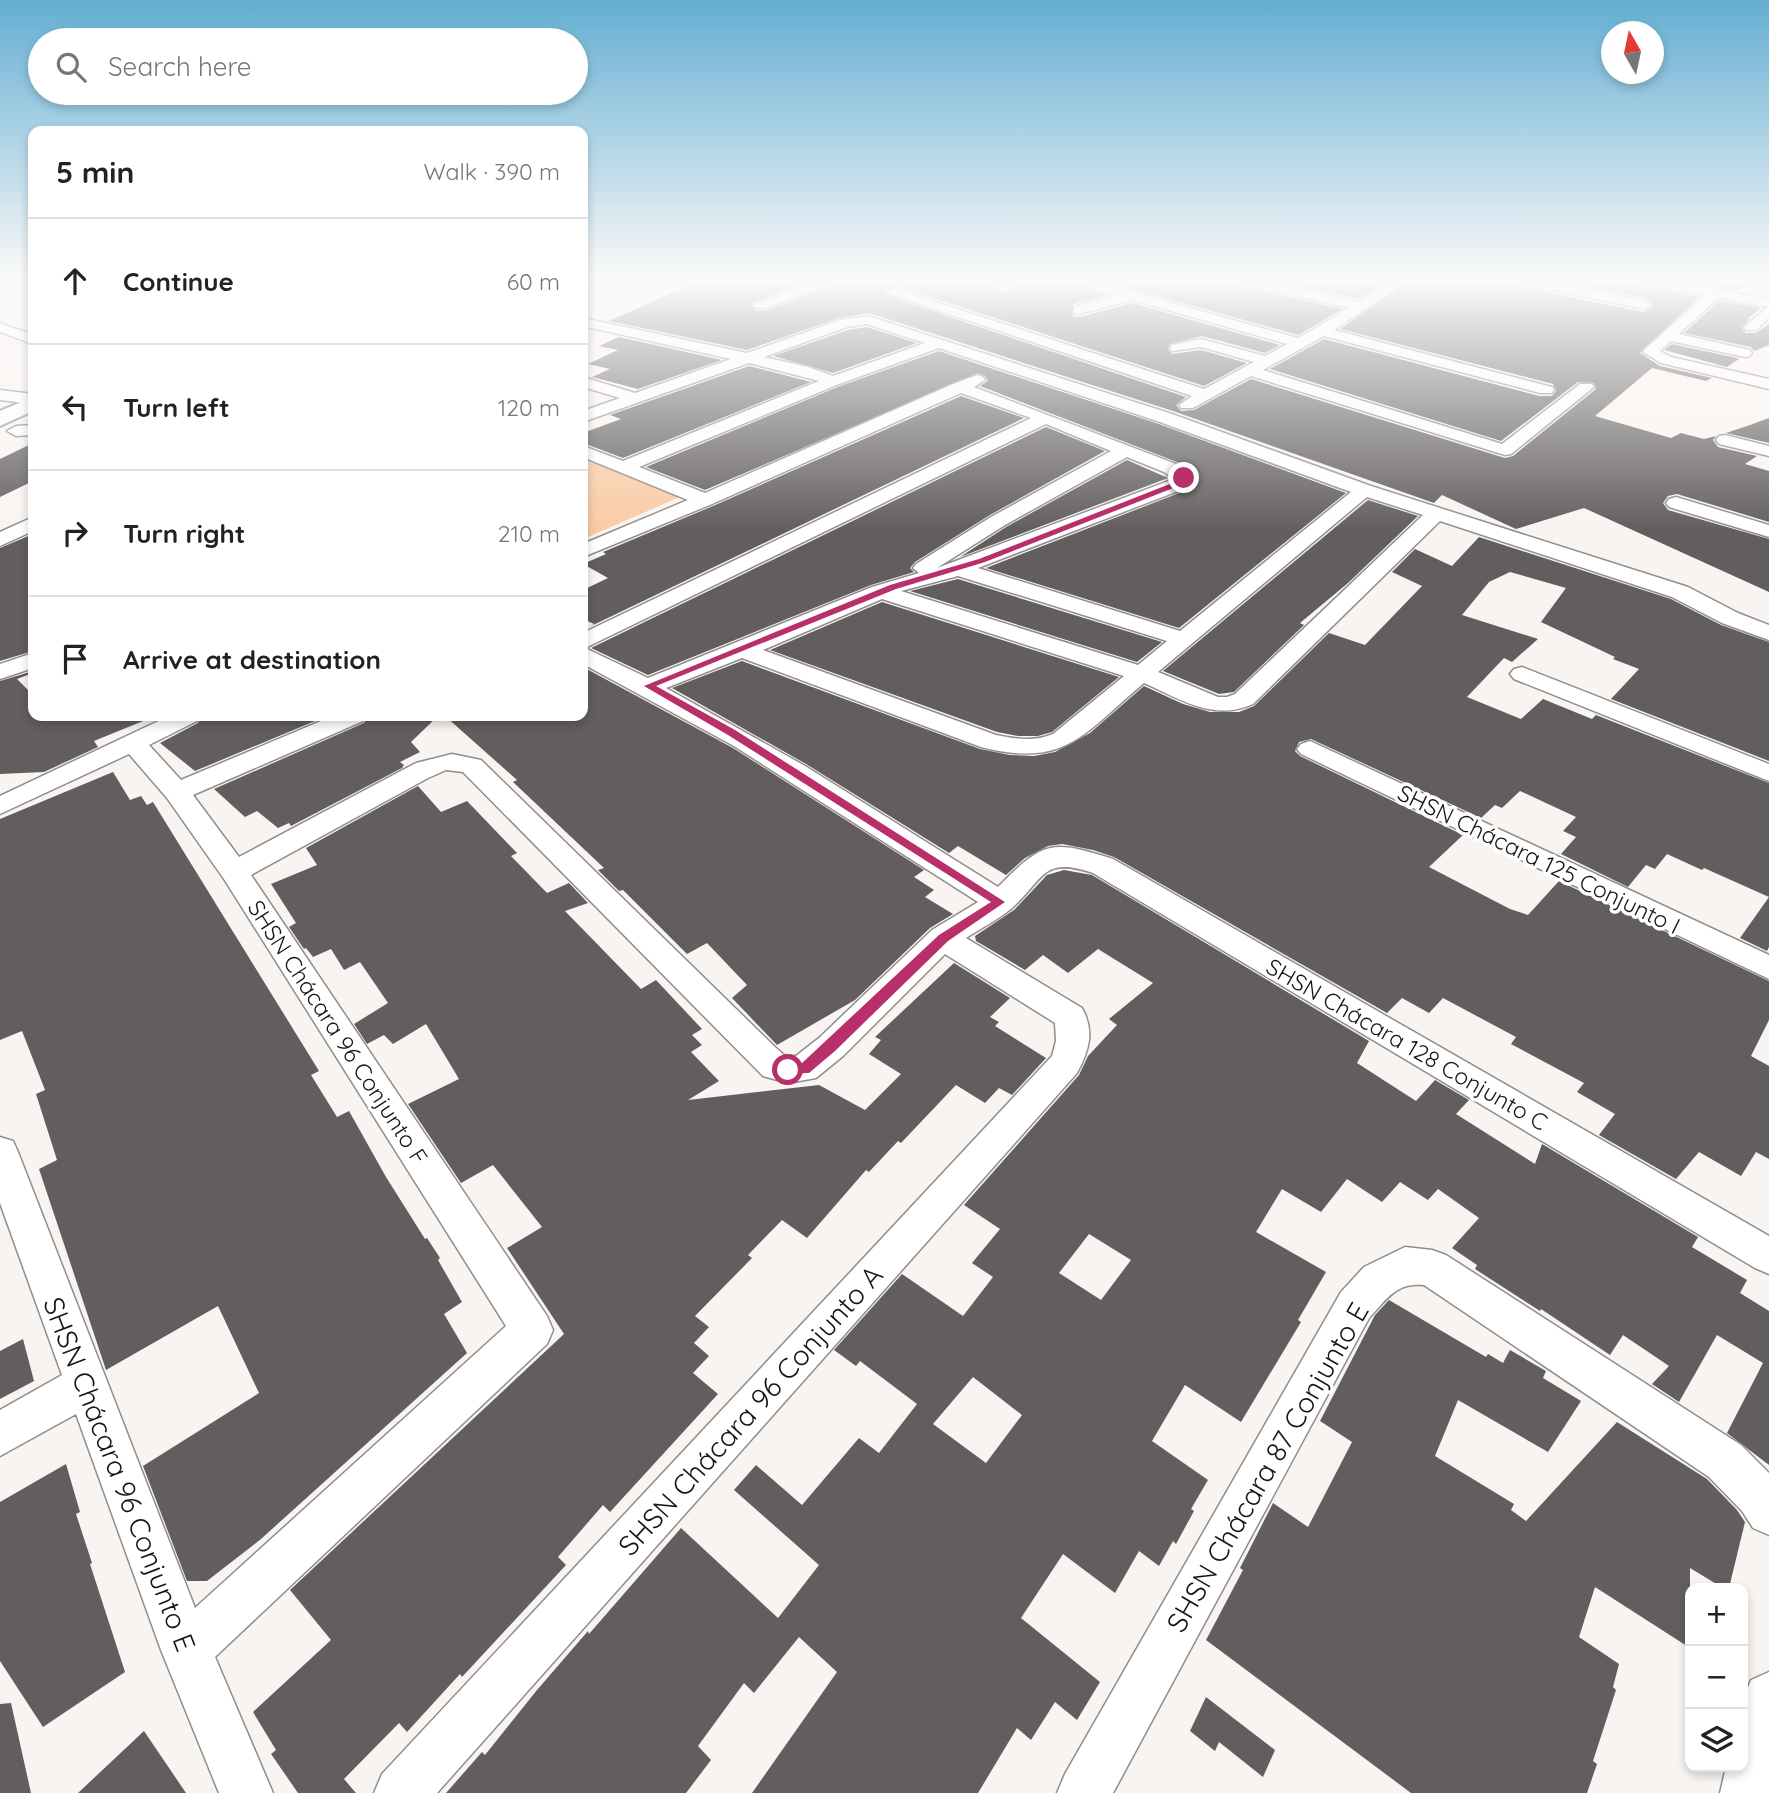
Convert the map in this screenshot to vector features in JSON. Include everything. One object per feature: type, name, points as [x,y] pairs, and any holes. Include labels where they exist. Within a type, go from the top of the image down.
[{"type":"main road","points":[[17,429],[28,410]]},
{"type":"street","points":[[588,415],[735,364]]},
{"type":"street","points":[[771,364],[803,370],[833,381]]},
{"type":"street","points":[[620,468],[882,364]]},
{"type":"street","points":[[994,364],[1166,418],[1436,514],[1680,592],[1730,618],[1769,633]]},
{"type":"street","points":[[1109,364],[1205,395]]},
{"type":"street","points":[[1166,418],[1263,364]]},
{"type":"street","points":[[1446,364],[1546,390]]},
{"type":"street","points":[[1682,364],[1769,384]]},
{"type":"street","points":[[588,549],[1006,368]]},
{"type":"street","points":[[1251,371],[1505,450],[1558,406],[1586,387]]},
{"type":"street","points":[[588,384],[636,398]]},
{"type":"street","points":[[649,686],[887,589],[958,569],[1184,482],[1179,473],[1126,450],[959,387]]},
{"type":"street","points":[[0,395],[28,400]]},
{"type":"street","points":[[588,640],[1045,418]]},
{"type":"street","points":[[1725,440],[1769,451]]},
{"type":"street","points":[[887,589],[998,521],[1126,450]]},
{"type":"street","points":[[588,453],[705,500]]},
{"type":"street","points":[[742,650],[990,742],[1031,749],[1048,746],[1062,739],[1143,674],[1364,490]]},
{"type":"street","points":[[1676,503],[1769,531]]},
{"type":"street","points":[[887,589],[1143,674],[1214,704],[1231,705],[1238,702],[1436,514]]},
{"type":"street","points":[[0,540],[28,526]]},
{"type":"street","points":[[958,569],[1183,639]]},
{"type":"street","points":[[234,872],[419,772],[445,762],[457,761],[472,766],[763,1056],[775,1067],[788,1070],[804,1069],[831,1047],[943,938],[1000,902],[731,733],[649,686],[588,657]]},
{"type":"street","points":[[0,672],[28,662]]},
{"type":"street","points":[[1522,674],[1769,773]]},
{"type":"street","points":[[0,806],[178,721]]},
{"type":"street","points":[[177,792],[342,721]]},
{"type":"street","name":"SHSN Chácara 96 Conjunto F","points":[[132,743],[177,792],[234,872],[533,1330],[186,1650]]},
{"type":"street","name":"SHSN Chácara 125 Conjunto I","points":[[1310,749],[1769,968]]},
{"type":"street","name":"SHSN Chácara 128 Conjunto C","points":[[1000,902],[1038,863],[1055,856],[1073,856],[1103,866],[1769,1256]]},
{"type":"street","name":"SHSN Chácara 96 Conjunto A","points":[[401,1793],[1065,1064],[1074,1046],[1075,1034],[1070,1017],[943,938]]},
{"type":"street","name":"SHSN Chácara 96 Conjunto E","points":[[0,1152],[186,1650],[246,1793]]},
{"type":"street","name":"SHSN Chácara 87 Conjunto E","points":[[1084,1793],[1355,1305],[1378,1280],[1405,1265],[1432,1268],[1725,1461],[1758,1495],[1769,1512]]},
{"type":"street","points":[[0,1434],[85,1385]]},
{"type":"street","points":[[1747,1793],[1769,1698]]},
{"type":"shaded area","points":[[588,457],[680,497],[588,537]]},
{"type":"building","points":[[588,364],[711,364],[638,389],[592,377],[610,369]]},
{"type":"building","points":[[800,364],[859,364],[833,373]]},
{"type":"building","points":[[903,364],[977,364],[1159,424],[1346,493],[1179,628],[986,568],[1192,488],[1196,481],[1192,472],[1177,462],[980,386],[988,381],[978,373],[705,490],[646,467],[840,386]]},
{"type":"building","points":[[1026,364],[1088,364],[1186,397],[1176,405],[1181,411],[1194,410],[1251,379],[1505,458],[1513,456],[1596,389],[1594,383],[1578,382],[1501,441],[1270,369],[1280,364],[1417,364],[1539,396],[1552,396],[1556,391],[1553,384],[1474,364],[1656,364],[1712,378],[1706,381],[1652,368],[1595,416],[1671,438],[1681,433],[1704,439],[1716,436],[1713,440],[1718,447],[1757,456],[1745,464],[1769,471],[1769,522],[1677,494],[1668,496],[1663,503],[1668,510],[1769,539],[1769,592],[1584,508],[1516,529],[1442,495],[1434,503],[1173,411]]},
{"type":"building","points":[[1135,364],[1246,364],[1204,386]]},
{"type":"building","points":[[749,366],[811,382],[623,458],[588,445],[588,431],[621,419],[610,415]]},
{"type":"building","points":[[961,396],[1024,418],[589,627],[594,624],[588,621],[588,588],[608,578],[588,567],[588,562],[606,554],[603,552]]},
{"type":"building","points":[[1769,418],[1769,443],[1726,433],[1750,425]]},
{"type":"building","points":[[1046,427],[1105,451],[990,515],[915,562],[910,568],[914,572],[871,585],[648,675],[591,648]]},
{"type":"building","points":[[28,445],[28,483],[0,497],[0,459]]},
{"type":"building","points":[[1127,460],[1168,478],[960,557],[1006,527]]},
{"type":"building","points":[[1368,500],[1418,516],[1348,583],[1300,623],[1304,625],[1234,692],[1219,694],[1163,671]]},
{"type":"building","points":[[28,536],[28,653],[0,661],[0,548]]},
{"type":"building","points":[[1479,537],[1671,599],[1721,625],[1769,642],[1769,761],[1611,699],[1639,669],[1613,659],[1615,657],[1541,622],[1566,588],[1510,572],[1489,582],[1462,615],[1538,639],[1512,662],[1504,658],[1467,697],[1521,719],[1543,699],[1592,719],[1596,715],[1769,783],[1769,897],[1667,854],[1655,869],[1646,865],[1628,887],[1561,854],[1576,837],[1563,831],[1576,817],[1520,791],[1502,808],[1495,805],[1481,818],[1311,739],[1299,742],[1295,751],[1300,756],[1463,835],[1429,867],[1510,909],[1528,915],[1559,881],[1769,981],[1769,1020],[1751,1056],[1769,1066],[1769,1159],[1756,1152],[1741,1176],[1699,1152],[1676,1179],[1599,1135],[1615,1114],[1577,1092],[1584,1083],[1511,1044],[1516,1037],[1443,998],[1429,1013],[1402,998],[1387,1013],[1114,857],[1093,850],[1062,844],[1048,846],[1025,858],[1006,875],[958,846],[949,853],[806,764],[672,688],[742,661],[980,749],[1034,756],[1055,752],[1090,733],[1144,686],[1183,704],[1210,712],[1239,712],[1254,706],[1329,633],[1365,645],[1422,586],[1392,572],[1415,549],[1452,566]]},
{"type":"building","points":[[958,579],[1162,642],[1137,662],[910,591]]},
{"type":"building","points":[[882,602],[1119,677],[1052,732],[1038,736],[1018,736],[997,732],[770,650]]},
{"type":"building","points":[[588,670],[733,748],[924,870],[914,877],[934,890],[925,897],[953,914],[930,928],[855,1000],[777,1045],[732,998],[747,985],[707,943],[687,954],[623,890],[619,891],[598,870],[604,868],[513,782],[517,780],[451,721],[588,721]]},
{"type":"building","points":[[28,673],[17,679],[28,690],[28,721],[143,721],[94,741],[98,747],[44,772],[0,774],[0,681]]},
{"type":"building","points":[[315,721],[195,771],[160,743],[198,723]]},
{"type":"building","points":[[433,721],[411,742],[420,752],[400,762],[404,765],[402,768],[291,826],[289,823],[278,828],[257,811],[245,817],[214,789],[364,723]]},
{"type":"building","points":[[113,772],[130,800],[141,796],[147,805],[153,802],[319,1071],[311,1075],[337,1117],[349,1111],[386,1177],[440,1258],[438,1260],[462,1302],[444,1314],[467,1353],[261,1539],[207,1581],[187,1581],[143,1466],[259,1393],[218,1306],[106,1370],[39,1169],[57,1160],[36,1094],[45,1090],[22,1031],[0,1040],[0,819]]},
{"type":"building","points":[[418,786],[441,812],[467,801],[517,853],[511,856],[547,893],[569,883],[588,903],[565,911],[641,989],[656,980],[702,1029],[692,1035],[702,1045],[691,1052],[719,1081],[688,1100],[819,1085],[865,1110],[901,1074],[869,1054],[881,1040],[875,1037],[954,963],[1010,998],[990,1017],[999,1022],[995,1026],[1046,1058],[1012,1095],[999,1088],[985,1103],[956,1085],[901,1143],[898,1141],[869,1172],[866,1170],[807,1238],[782,1220],[748,1255],[752,1258],[695,1316],[709,1327],[694,1343],[709,1356],[693,1373],[718,1394],[610,1512],[603,1505],[558,1557],[566,1565],[462,1677],[460,1674],[407,1732],[399,1723],[344,1779],[356,1793],[298,1793],[271,1754],[276,1750],[253,1712],[331,1640],[290,1590],[564,1334],[507,1248],[542,1227],[493,1165],[461,1183],[408,1104],[459,1079],[426,1024],[393,1044],[384,1035],[367,1044],[354,1024],[388,1003],[360,962],[344,970],[331,949],[313,957],[304,949],[289,927],[296,923],[271,884],[317,865],[306,848]]},
{"type":"building","points":[[1064,870],[1092,875],[1369,1041],[1357,1063],[1416,1101],[1435,1080],[1469,1100],[1456,1114],[1535,1164],[1542,1144],[1698,1237],[1692,1247],[1747,1280],[1740,1293],[1769,1311],[1769,1465],[1727,1433],[1763,1363],[1717,1335],[1679,1402],[1652,1384],[1669,1366],[1623,1335],[1610,1355],[1475,1269],[1477,1265],[1452,1248],[1479,1218],[1438,1189],[1428,1200],[1400,1182],[1382,1202],[1347,1179],[1321,1212],[1282,1189],[1256,1232],[1326,1272],[1298,1320],[1301,1322],[1241,1422],[1185,1385],[1152,1441],[1208,1480],[1191,1509],[1194,1511],[1176,1544],[1173,1541],[1159,1566],[1139,1551],[1115,1593],[1063,1554],[1021,1618],[1100,1682],[1077,1720],[1055,1702],[1031,1740],[1017,1728],[978,1793],[752,1793],[837,1672],[799,1637],[754,1693],[744,1683],[698,1746],[711,1760],[686,1793],[446,1793],[482,1752],[485,1755],[537,1690],[681,1528],[778,1618],[819,1565],[734,1490],[756,1465],[802,1505],[859,1438],[879,1453],[917,1404],[860,1361],[856,1366],[834,1350],[902,1274],[963,1316],[993,1277],[972,1263],[1000,1229],[964,1205],[1079,1075],[1088,1056],[1117,1025],[1109,1019],[1153,983],[1098,949],[1068,973],[1043,955],[1025,970],[976,941],[975,936],[1014,910],[1047,875]],"holes":[[[1089,1234],[1131,1260],[1101,1300],[1059,1273]],[[973,1377],[1022,1415],[986,1463],[933,1424]]]},
{"type":"building","points":[[1769,897],[1769,947],[1767,951],[1740,938]]},
{"type":"building","points":[[1389,1300],[1486,1357],[1488,1354],[1503,1363],[1510,1350],[1546,1371],[1543,1378],[1581,1401],[1548,1452],[1458,1400],[1435,1456],[1514,1504],[1511,1510],[1526,1521],[1617,1422],[1707,1479],[1745,1522],[1730,1583],[1715,1583],[1690,1568],[1690,1583],[1685,1583],[1685,1645],[1595,1587],[1579,1637],[1619,1664],[1613,1687],[1616,1690],[1593,1761],[1597,1764],[1587,1793],[1411,1793],[1206,1640],[1243,1570],[1240,1568],[1273,1503],[1308,1527],[1352,1442],[1320,1421],[1375,1315]]},
{"type":"building","points":[[23,1339],[34,1381],[0,1399],[0,1351]]},
{"type":"building","points":[[66,1464],[80,1512],[76,1514],[92,1563],[90,1564],[125,1672],[43,1727],[0,1661],[0,1502]]},
{"type":"building","points":[[1206,1697],[1275,1750],[1263,1777],[1219,1742],[1215,1751],[1190,1731]]},
{"type":"building","points":[[11,1703],[31,1793],[0,1793],[0,1704]]},
{"type":"building","points":[[144,1731],[186,1793],[78,1793]]},
{"type":"route","points":[[788,1070],[804,1069],[831,1047],[943,938],[1000,902],[731,733],[649,686],[893,587],[958,569],[1184,482],[1184,478]]}]
